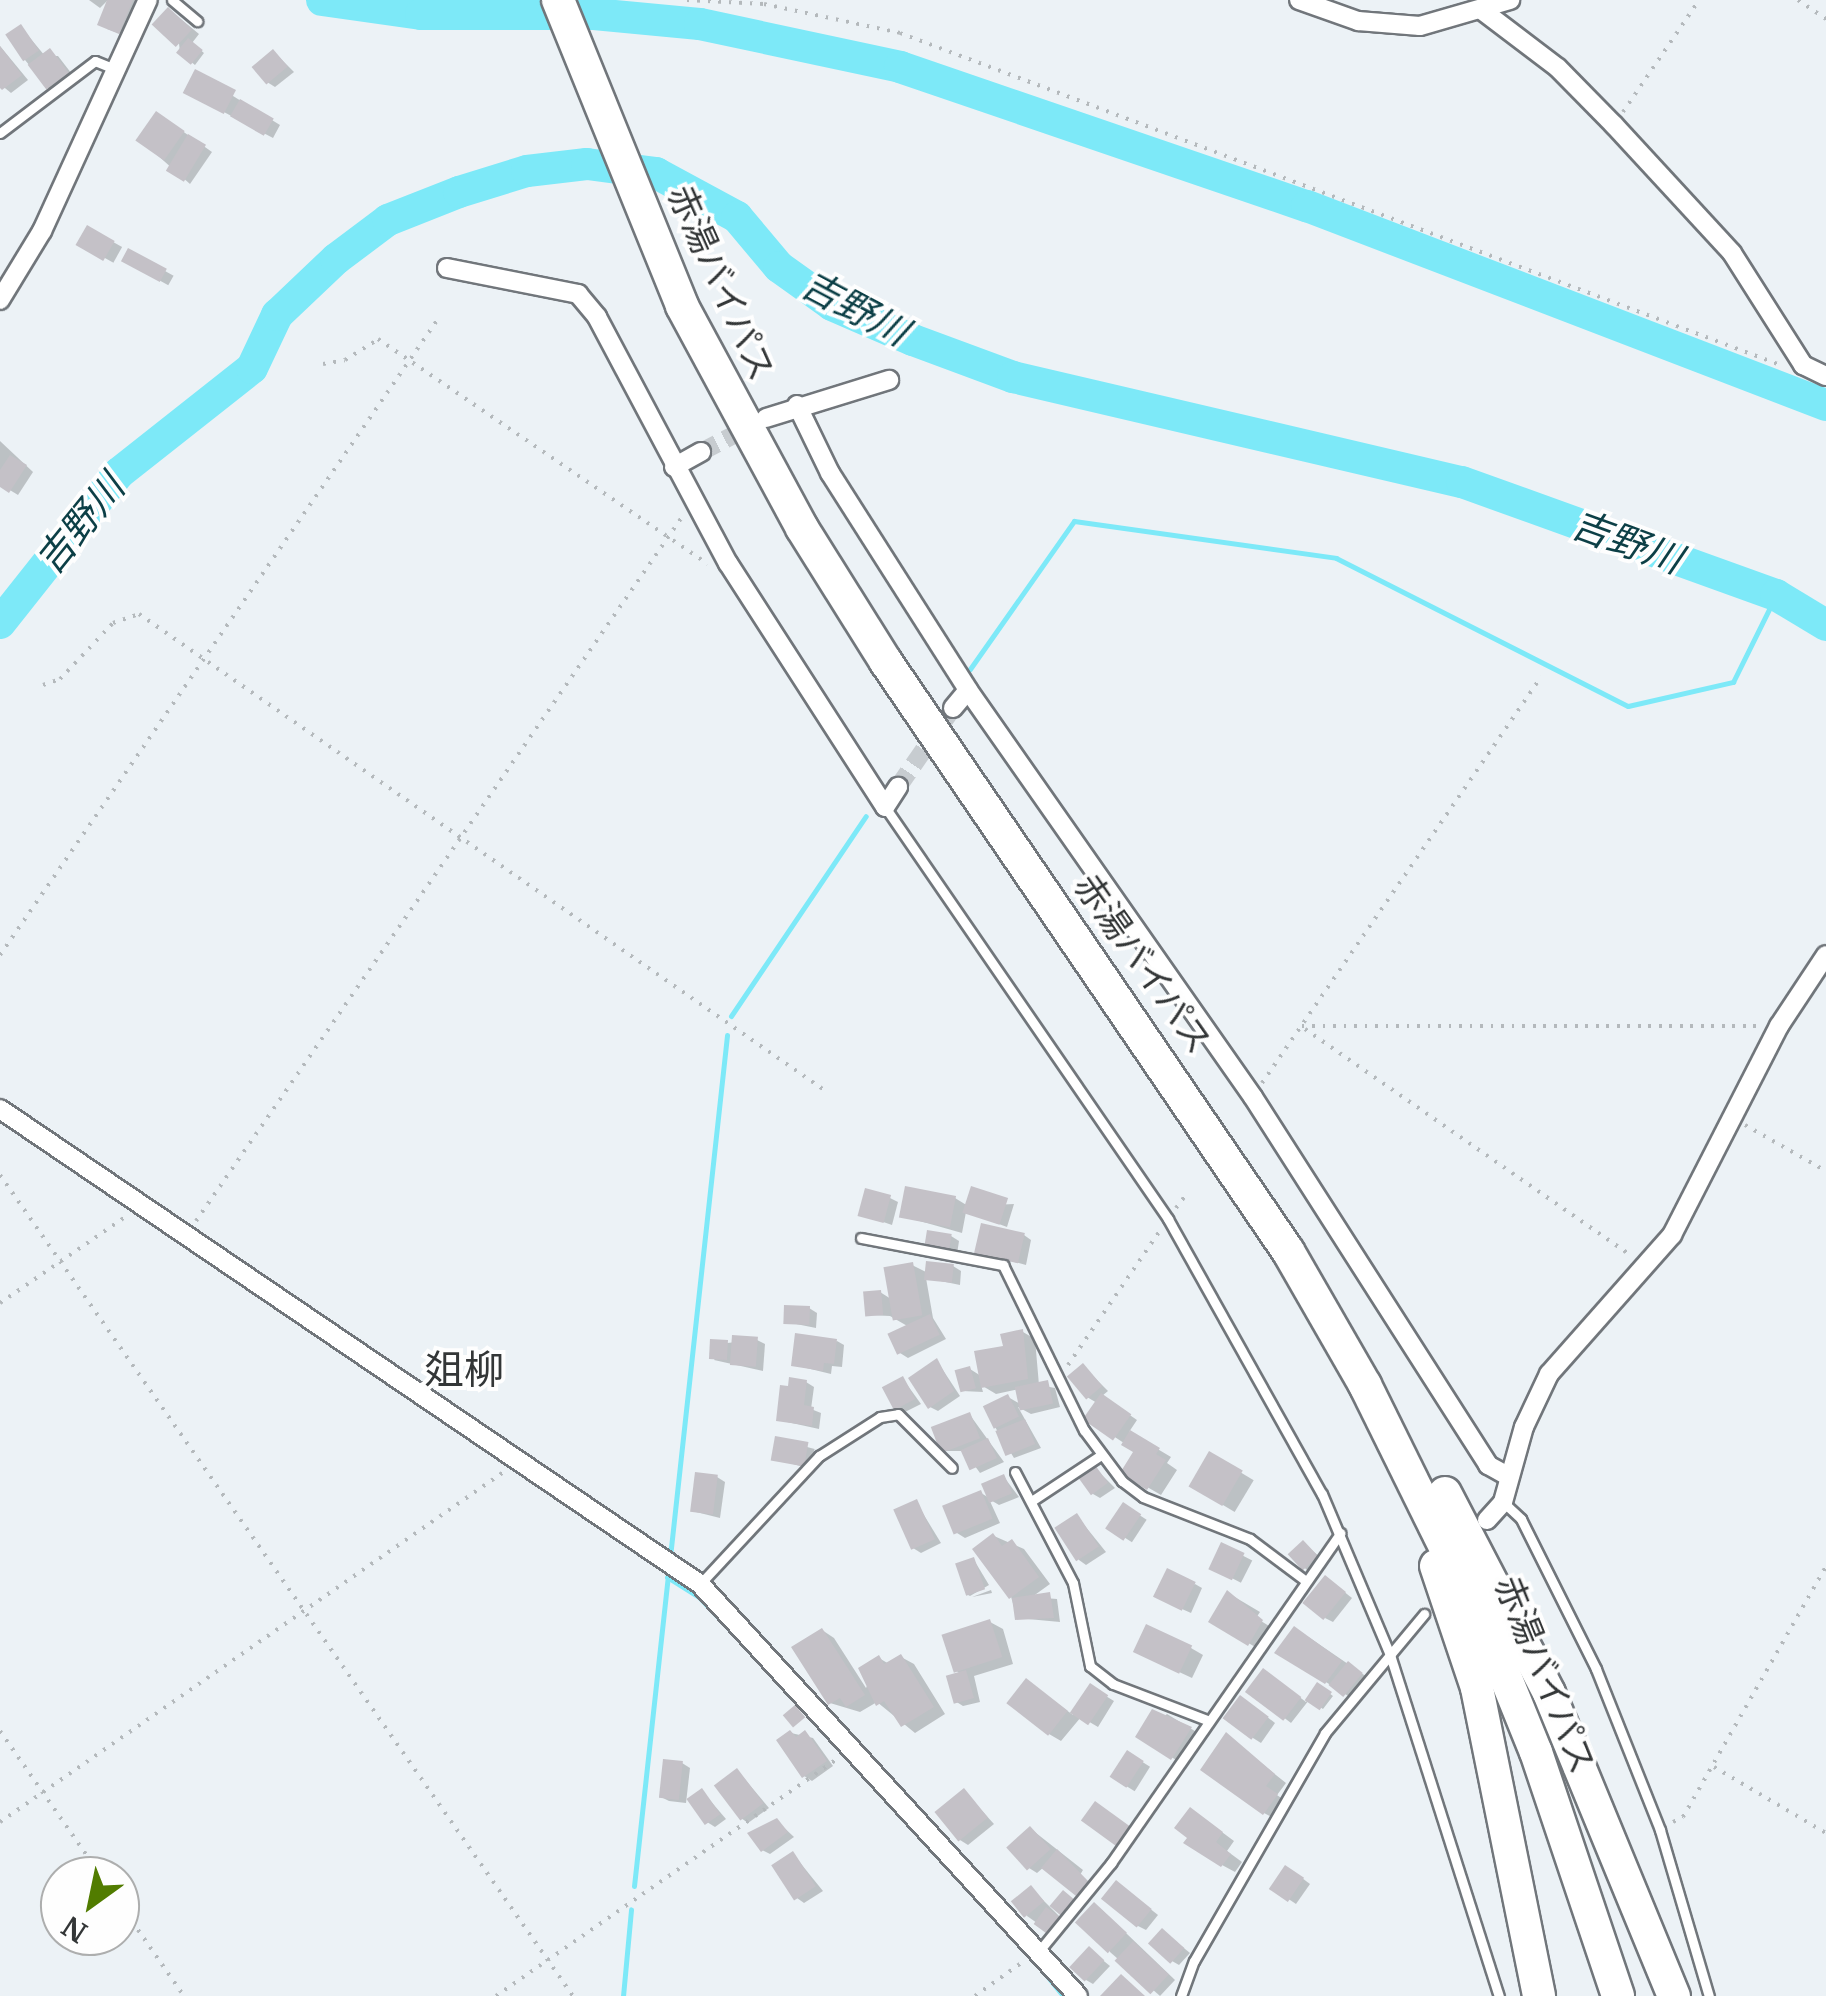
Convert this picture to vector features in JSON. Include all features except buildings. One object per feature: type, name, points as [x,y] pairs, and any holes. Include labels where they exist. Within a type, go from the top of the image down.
[{"type":"highway","name":"赤湯バイパス","points":[[558,0],[682,306],[772,476],[886,662],[1168,1069],[1288,1252],[1366,1385],[1488,1634],[1536,1752],[1618,1996]]},
{"type":"highway","points":[[1366,1385],[1477,1688],[1540,1996]]},
{"type":"highway","points":[[1366,1385],[1445,1494],[1498,1588],[1587,1776],[1674,1996]]},
{"type":"street","points":[[0,300],[42,231],[148,0]]},
{"type":"street","points":[[1299,0],[1390,26],[1452,21],[1510,0]]},
{"type":"street","points":[[1483,10],[1558,68],[1614,125],[1732,253],[1803,364],[1826,376]]},
{"type":"street","points":[[447,268],[578,294],[597,317],[728,563],[885,806],[898,787]]},
{"type":"street","points":[[766,418],[797,405],[890,380]]},
{"type":"street","points":[[797,405],[830,473],[968,690],[1252,1097],[1488,1464],[1508,1476]]},
{"type":"street","points":[[674,467],[701,452]]},
{"type":"street","points":[[952,708],[968,690]]},
{"type":"street","points":[[1487,1520],[1503,1502],[1508,1476],[1550,1374],[1646,1266],[1691,1205],[1779,1026],[1826,955]]},
{"type":"street","points":[[0,1110],[693,1578],[855,1747],[1078,1996]]},
{"type":"lane","points":[[172,0],[197,21]]},
{"type":"lane","points":[[0,132],[95,61],[116,70]]},
{"type":"lane","points":[[885,806],[1168,1219],[1270,1394],[1340,1533],[1390,1656],[1499,1996]]},
{"type":"lane","points":[[861,1238],[1003,1265],[1101,1455],[1144,1498],[1250,1540],[1306,1581]]},
{"type":"lane","points":[[693,1578],[819,1456],[880,1417],[898,1414],[952,1468]]},
{"type":"lane","points":[[1033,1500],[1101,1455]]},
{"type":"lane","points":[[1015,1472],[1073,1583],[1090,1666],[1114,1684],[1207,1720]]},
{"type":"lane","points":[[1503,1502],[1521,1520],[1568,1606],[1660,1830],[1709,1996]]},
{"type":"lane","points":[[1039,1951],[1111,1863],[1340,1533]]},
{"type":"lane","points":[[1182,1996],[1194,1960],[1324,1733],[1424,1614]]},
{"type":"path","points":[[687,0],[764,4],[900,33],[1778,367],[1803,364]]},
{"type":"path","points":[[1614,125],[1699,0]]},
{"type":"path","points":[[1798,0],[1826,20]]},
{"type":"path","points":[[0,954],[201,657],[440,316]]},
{"type":"path","points":[[322,364],[345,360],[378,339],[703,564],[728,563]]},
{"type":"path","points":[[186,1236],[693,501]]},
{"type":"path","points":[[43,685],[60,680],[124,616],[139,614],[827,1092]]},
{"type":"path","points":[[1252,1097],[1540,677]]},
{"type":"path","points":[[1302,1026],[1779,1026]]},
{"type":"path","points":[[1302,1026],[1646,1266]]},
{"type":"path","points":[[1732,1118],[1826,1171]]},
{"type":"path","points":[[0,1175],[574,1996]]},
{"type":"path","points":[[0,1303],[142,1206]]},
{"type":"path","points":[[1060,1378],[1168,1219]]},
{"type":"path","points":[[0,1822],[520,1460]]},
{"type":"path","points":[[1660,1830],[1683,1816],[1826,1566]]},
{"type":"path","points":[[0,1731],[86,1856]]},
{"type":"path","points":[[496,1996],[855,1747]]},
{"type":"path","points":[[1712,1766],[1826,1833]]},
{"type":"path","points":[[140,1933],[184,1996]]},
{"type":"path","points":[[975,1996],[1039,1951]]},
{"type":"waterway","points":[[322,0],[421,14],[594,14],[700,24],[900,67],[1307,206],[1826,405]]},
{"type":"waterway","points":[[482,0],[487,13]]},
{"type":"waterway","name":"吉野川","points":[[0,623],[119,473],[252,368],[277,315],[336,259],[388,220],[459,192],[527,171],[587,164],[656,173],[737,217],[779,267],[832,305],[913,340],[1013,377],[1462,482],[1776,595],[1826,625]]},
{"type":"waterway","points":[[970,669],[1074,521],[1336,558],[1628,706],[1733,682],[1776,595]]},
{"type":"waterway","points":[[731,1016],[866,816]]},
{"type":"waterway","points":[[634,1886],[727,1035]]},
{"type":"waterway","points":[[667,1577],[698,1596],[733,1633]]},
{"type":"waterway","points":[[623,1996],[631,1909]]},
{"type":"waterway","points":[[1039,1966],[1063,1996]]},
{"type":"tunnel","points":[[701,452],[753,425]]},
{"type":"tunnel","points":[[898,787],[953,708]]},
{"type":"district","name":"爼柳","points":[[464,1370]]}]
